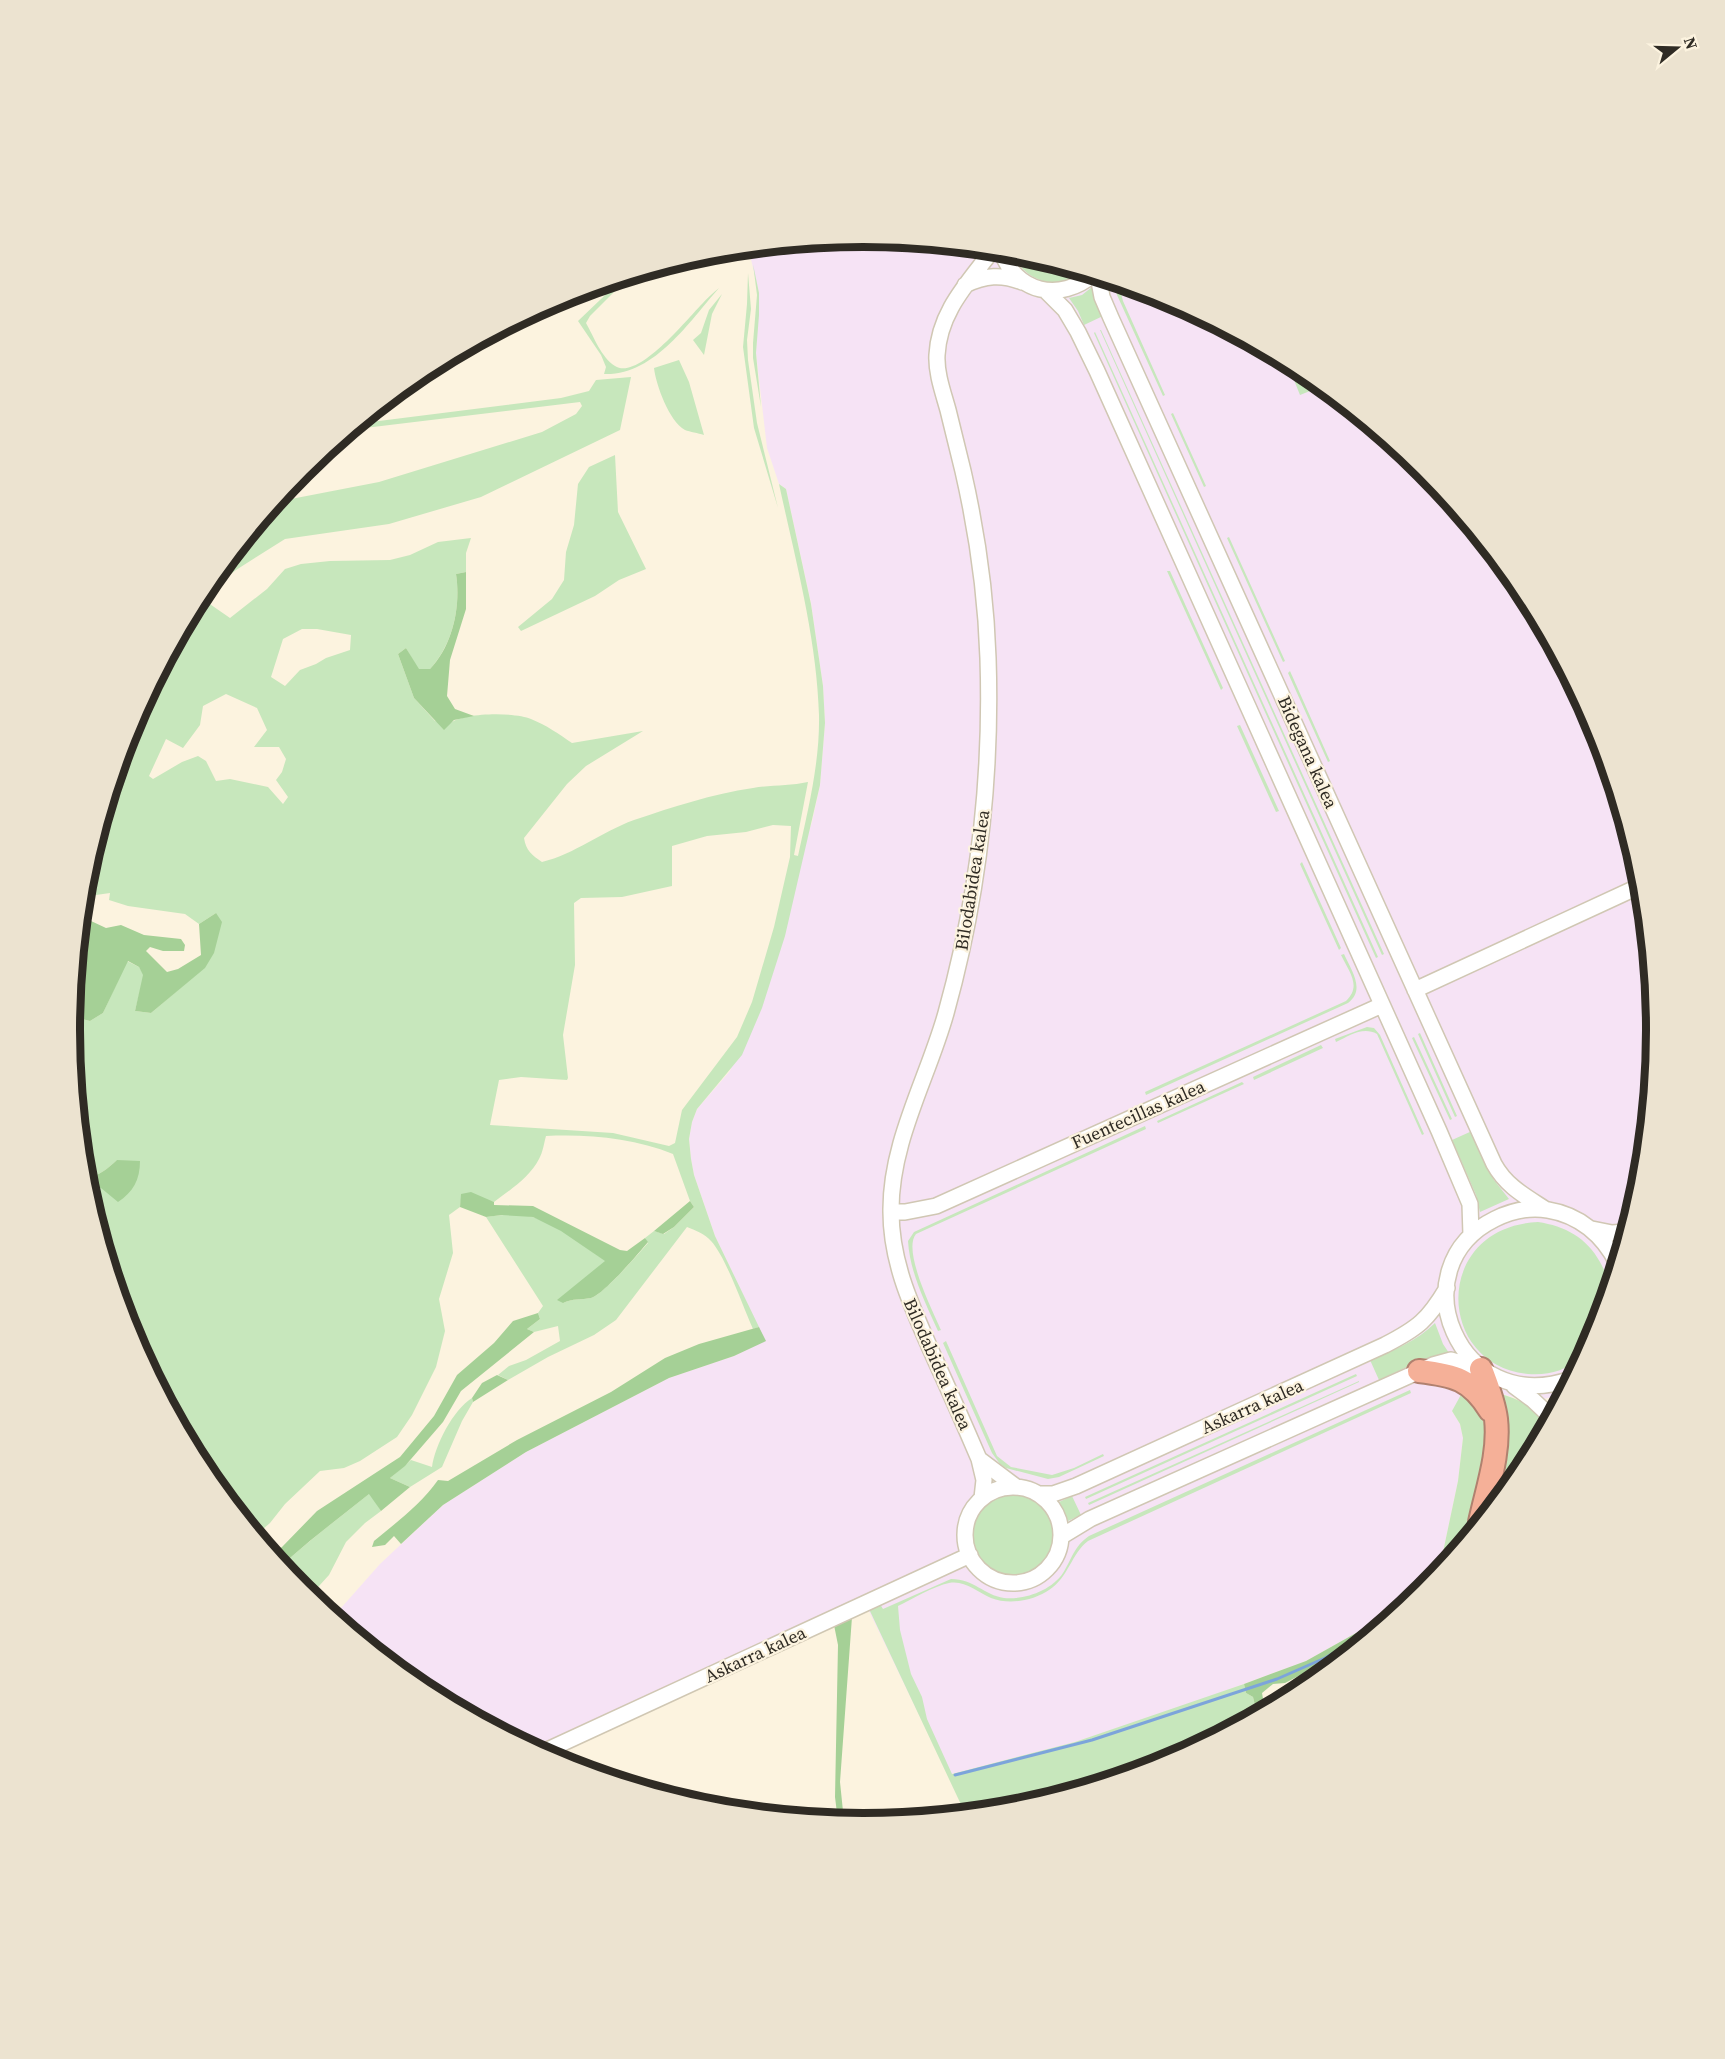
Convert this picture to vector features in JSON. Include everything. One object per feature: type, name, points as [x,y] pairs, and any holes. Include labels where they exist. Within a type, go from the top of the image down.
[{"type":"highway","points":[[1481,1369],[1489,1389],[1496,1419],[1496,1440],[1483,1507]]},
{"type":"highway","points":[[1419,1371],[1457,1377],[1470,1385],[1496,1419]]},
{"type":"street","name":"Bilodabidea kalea","points":[[982,1498],[984,1480],[979,1459],[900,1275],[891,1212],[892,1185],[900,1144],[932,1058],[959,964],[976,871],[986,784],[988,656],[984,600],[968,493],[938,371],[937,353],[946,315],[965,285],[987,257]]},
{"type":"street","points":[[1005,260],[1014,274],[1025,283]]},
{"type":"street","points":[[965,285],[978,279],[1008,276],[1046,291],[1065,290],[1083,284],[1088,280]]},
{"type":"street","name":"Bidegana kalea","points":[[1099,284],[1102,297],[1111,318],[1500,1174],[1512,1188],[1545,1209]]},
{"type":"street","name":"Bidegana kalea","points":[[1046,291],[1065,310],[1097,371],[1466,1192],[1471,1213],[1471,1235]]},
{"type":"street","points":[[1415,990],[1632,890]]},
{"type":"street","name":"Fuentecillas kalea","points":[[891,1212],[905,1212],[936,1206],[1382,1005]]},
{"type":"street","points":[[1546,1412],[1511,1384],[1481,1369],[1453,1333],[1447,1311],[1447,1288],[1455,1260],[1471,1235],[1487,1223],[1505,1214],[1525,1209],[1545,1209],[1570,1216],[1592,1229],[1612,1255]]},
{"type":"street","points":[[1592,1229],[1619,1233]]},
{"type":"street","name":"Askarra kalea","points":[[1039,1494],[1053,1494],[1076,1486],[1385,1345],[1419,1326],[1430,1315],[1447,1288]]},
{"type":"street","name":"Askarra kalea","points":[[1062,1536],[1090,1519],[1433,1365],[1451,1360],[1481,1369]]},
{"type":"street","points":[[1511,1384],[1542,1387],[1562,1381]]},
{"type":"street","name":"Bilodabidea kalea","points":[[979,1459],[1015,1486]]},
{"type":"street","points":[[1015,1486],[1039,1494],[1056,1512],[1062,1536],[1058,1552],[1050,1566],[1038,1576],[1023,1582],[1007,1582],[992,1578],[979,1568],[970,1555],[966,1543],[965,1531],[971,1513],[982,1498],[997,1489],[1015,1486]]},
{"type":"street","name":"Askarra kalea","points":[[552,1748],[970,1555]]},
{"type":"shaded area","points":[[862,247],[914,248],[965,253],[1065,273],[1162,306],[1209,327],[1298,378],[1379,441],[1416,476],[1451,513],[1514,594],[1565,683],[1586,730],[1619,827],[1639,927],[1646,1030],[1639,1132],[1619,1232],[1604,1281],[1586,1329],[1554,1397],[1520,1399],[1498,1393],[1452,1411],[1460,1424],[1463,1438],[1458,1481],[1442,1555],[1371,1625],[1306,1661],[1195,1702],[1075,1742],[948,1775],[868,1609],[558,1751],[516,1732],[427,1681],[386,1651],[338,1611],[380,1564],[443,1505],[526,1452],[669,1378],[734,1356],[765,1341],[715,1236],[694,1175],[689,1139],[697,1109],[730,1071],[812,822],[820,785],[825,723],[823,686],[811,603],[786,489],[779,484],[767,448],[756,353],[759,293],[750,255],[811,248]]},
{"type":"green space","points":[[1017,263],[1075,276],[1052,282],[1032,276]]},
{"type":"green space","points":[[753,264],[759,293],[756,353],[761,407],[753,358],[757,295]]},
{"type":"green space","points":[[748,273],[751,309],[747,340],[748,360],[757,423],[778,508],[754,428],[743,347]]},
{"type":"green space","points":[[621,285],[590,316],[586,323],[598,346],[610,362],[615,366],[625,368],[636,365],[662,346],[719,288],[683,331],[654,357],[622,372],[604,374],[606,367],[601,355],[578,321],[613,287]]},
{"type":"green space","points":[[1092,287],[1094,298],[1103,316],[1084,325],[1069,298],[1082,295]]},
{"type":"green space","points":[[1116,289],[1120,290],[1165,395],[1163,396]]},
{"type":"green space","points":[[722,294],[712,314],[704,355],[693,340],[701,333],[709,310]]},
{"type":"green space","points":[[1100,330],[1384,954],[1382,955]]},
{"type":"green space","points":[[1094,333],[1378,957],[1376,958]]},
{"type":"green space","points":[[679,360],[689,382],[704,435],[685,430],[679,425],[669,411],[657,384],[654,368]]},
{"type":"green space","points":[[1292,374],[1312,388],[1300,395]]},
{"type":"green space","points":[[631,377],[620,430],[481,497],[389,524],[285,539],[219,584],[284,502],[379,482],[542,432],[576,414],[582,406],[580,402],[361,428],[369,422],[561,398],[589,391],[596,380]]},
{"type":"green space","points":[[1173,413],[1206,486],[1204,487],[1171,414]]},
{"type":"green space","points":[[615,455],[618,512],[646,569],[619,580],[595,596],[521,631],[518,627],[552,599],[564,580],[566,552],[574,525],[578,484],[589,467]]},
{"type":"green space","points":[[779,484],[786,489],[811,604],[823,686],[825,723],[820,785],[785,936],[762,1008],[742,1055],[697,1109],[689,1139],[694,1175],[715,1236],[759,1327],[753,1329],[717,1248],[706,1236],[687,1227],[616,1320],[594,1335],[548,1357],[508,1380],[498,1375],[509,1366],[526,1360],[560,1341],[558,1326],[534,1332],[527,1329],[540,1319],[538,1313],[543,1306],[486,1217],[516,1215],[533,1217],[561,1230],[606,1261],[563,1303],[597,1295],[648,1243],[645,1238],[654,1231],[664,1234],[694,1207],[673,1154],[643,1144],[611,1138],[546,1136],[542,1153],[535,1166],[513,1188],[494,1202],[462,1194],[460,1207],[449,1215],[453,1253],[439,1299],[445,1331],[436,1367],[412,1415],[397,1437],[360,1461],[344,1468],[320,1471],[261,1531],[211,1465],[184,1421],[139,1329],[106,1232],[96,1188],[101,1188],[117,1160],[106,1170],[94,1175],[86,1132],[81,1081],[80,1019],[90,1021],[103,1013],[127,961],[139,967],[144,975],[135,1011],[151,1013],[204,968],[216,913],[199,924],[185,914],[128,906],[109,900],[110,893],[92,896],[106,827],[121,778],[160,683],[206,602],[230,618],[267,589],[285,569],[301,564],[330,561],[390,560],[410,555],[438,542],[471,538],[466,553],[466,572],[456,574],[457,599],[454,624],[438,659],[430,669],[418,669],[406,648],[398,654],[414,698],[435,721],[449,724],[477,715],[513,715],[542,724],[572,743],[643,731],[586,766],[567,784],[524,838],[532,855],[542,862],[634,820],[708,797],[753,788],[808,782],[794,855],[798,856],[815,768],[819,715],[810,628]],"holes":[[[302,629],[317,629],[351,635],[350,650],[300,670],[285,686],[271,677],[283,639]],[[226,694],[257,708],[267,730],[254,747],[279,747],[286,759],[282,772],[276,780],[288,797],[283,804],[268,787],[230,779],[216,781],[206,761],[198,756],[182,762],[153,779],[149,776],[166,739],[183,748],[200,725],[203,706]],[[773,825],[791,826],[790,857],[774,927],[752,1002],[737,1037],[682,1110],[675,1143],[669,1146],[613,1133],[490,1125],[499,1080],[521,1077],[567,1080],[568,1078],[563,1035],[575,965],[574,903],[581,898],[622,897],[672,886],[672,846],[707,836],[746,832]]]},
{"type":"green space","points":[[1229,537],[1285,661],[1283,662],[1227,538]]},
{"type":"green space","points":[[1167,571],[1170,571],[1223,688],[1221,690]]},
{"type":"green space","points":[[466,572],[466,609],[450,660],[447,696],[455,709],[474,716],[454,720],[444,730],[414,698],[398,654],[406,648],[419,669],[430,669],[444,649],[454,624],[457,599],[456,574]]},
{"type":"green space","points":[[1290,671],[1330,761],[1328,762],[1288,673]]},
{"type":"green space","points":[[1240,725],[1279,811],[1276,812],[1237,726]]},
{"type":"green space","points":[[1302,862],[1341,948],[1339,950],[1300,864]]},
{"type":"green space","points":[[216,913],[222,922],[214,953],[205,968],[151,1013],[135,1011],[143,975],[139,967],[128,961],[103,1013],[90,1021],[80,1019],[81,978],[87,924],[91,921],[106,928],[121,925],[144,935],[181,939],[185,945],[184,951],[163,951],[150,947],[146,951],[167,972],[178,969],[201,955],[199,924]]},
{"type":"green space","points":[[1344,954],[1356,986],[1356,992],[1348,1003],[1146,1095],[1145,1092],[1346,1001],[1351,995],[1354,984],[1341,955]]},
{"type":"green space","points":[[1367,1027],[1374,1028],[1380,1035],[1424,1134],[1422,1135],[1377,1034],[1361,1031],[1336,1042],[1335,1039]]},
{"type":"green space","points":[[1420,1033],[1457,1116],[1455,1117],[1418,1034]]},
{"type":"green space","points":[[1414,1037],[1452,1119],[1450,1120],[1412,1038]]},
{"type":"green space","points":[[1321,1045],[1323,1048],[1254,1080],[1253,1077]]},
{"type":"green space","points":[[1242,1082],[1244,1084],[1158,1123],[1157,1121]]},
{"type":"green space","points":[[1145,1126],[1146,1129],[916,1234],[913,1254],[920,1281],[941,1330],[938,1331],[919,1287],[909,1253],[908,1241],[914,1232]]},
{"type":"green space","points":[[1472,1131],[1494,1180],[1509,1199],[1480,1212],[1476,1195],[1452,1140]]},
{"type":"green space","points":[[117,1160],[140,1161],[139,1174],[132,1190],[118,1202],[101,1188],[96,1188],[94,1175],[106,1170]]},
{"type":"green space","points":[[471,1192],[494,1202],[494,1205],[533,1206],[620,1250],[627,1251],[645,1238],[648,1242],[621,1273],[597,1295],[563,1303],[557,1300],[605,1261],[561,1231],[533,1217],[502,1215],[486,1217],[460,1207],[461,1194]]},
{"type":"green space","points":[[690,1201],[694,1207],[674,1227],[663,1234],[654,1231]]},
{"type":"green space","points":[[1538,1222],[1566,1230],[1589,1246],[1606,1275],[1570,1364],[1555,1372],[1528,1374],[1497,1365],[1475,1347],[1462,1323],[1458,1296],[1464,1270],[1479,1247],[1503,1230]]},
{"type":"green space","points":[[538,1313],[540,1319],[527,1329],[534,1332],[461,1391],[443,1422],[405,1466],[390,1478],[410,1487],[381,1511],[369,1494],[290,1558],[290,1563],[278,1550],[317,1511],[400,1457],[434,1416],[457,1375],[494,1343],[513,1321]]},
{"type":"green space","points":[[1435,1323],[1449,1353],[1424,1359],[1379,1380],[1370,1360],[1413,1340]]},
{"type":"green space","points":[[759,1327],[766,1341],[734,1356],[669,1378],[526,1452],[443,1505],[401,1544],[394,1536],[385,1545],[372,1547],[374,1541],[416,1505],[438,1480],[448,1481],[517,1440],[611,1392],[665,1358],[699,1344]]},
{"type":"green space","points":[[946,1341],[997,1456],[1011,1467],[1052,1475],[1074,1468],[1103,1454],[1104,1456],[1059,1477],[1048,1479],[1006,1468],[1000,1464],[992,1453],[943,1343]]},
{"type":"green space","points":[[1356,1374],[1357,1376],[1086,1499],[1085,1497]]},
{"type":"green space","points":[[497,1375],[508,1380],[473,1402],[472,1398],[482,1383]]},
{"type":"green space","points":[[1359,1381],[1089,1505],[1088,1503]]},
{"type":"green space","points":[[1410,1390],[1411,1393],[1088,1541],[1082,1546],[1056,1585],[1036,1597],[1021,1601],[998,1600],[966,1585],[949,1583],[898,1606],[900,1630],[911,1674],[922,1697],[927,1719],[952,1774],[1075,1742],[1244,1684],[1246,1693],[1253,1697],[1255,1707],[1209,1732],[1162,1753],[1065,1786],[962,1806],[869,1609],[880,1604],[883,1609],[951,1579],[973,1584],[1004,1598],[1028,1596],[1052,1585],[1063,1573],[1077,1548],[1089,1536]]},
{"type":"green space","points":[[1463,1391],[1474,1403],[1481,1416],[1487,1442],[1475,1517],[1442,1555],[1458,1481],[1463,1438],[1460,1424],[1452,1411]]},
{"type":"green space","points":[[1498,1393],[1525,1404],[1543,1418],[1514,1465],[1491,1497]]},
{"type":"green space","points":[[472,1398],[473,1402],[442,1467],[410,1487],[390,1478],[411,1460],[432,1467],[446,1429],[458,1411]]},
{"type":"green space","points":[[370,1493],[381,1511],[346,1542],[329,1575],[316,1589],[289,1562],[290,1558]]},
{"type":"green space","points":[[1013,1495],[1028,1498],[1041,1507],[1050,1520],[1053,1535],[1050,1550],[1041,1563],[1028,1572],[1013,1575],[998,1572],[985,1563],[976,1550],[973,1535],[976,1520],[985,1507],[998,1498]]},
{"type":"green space","points":[[1072,1496],[1081,1515],[1068,1521],[1059,1502]]},
{"type":"green space","points":[[852,1617],[840,1782],[843,1812],[837,1812],[835,1797],[838,1645],[834,1625]]},
{"type":"green space","points":[[1371,1625],[1320,1665],[1285,1683],[1273,1684],[1262,1693],[1264,1702],[1255,1707],[1253,1697],[1246,1693],[1244,1684],[1306,1661]]},
{"type":"waterway","points":[[955,1775],[1092,1740],[1277,1679],[1325,1658],[1344,1647]]}]
